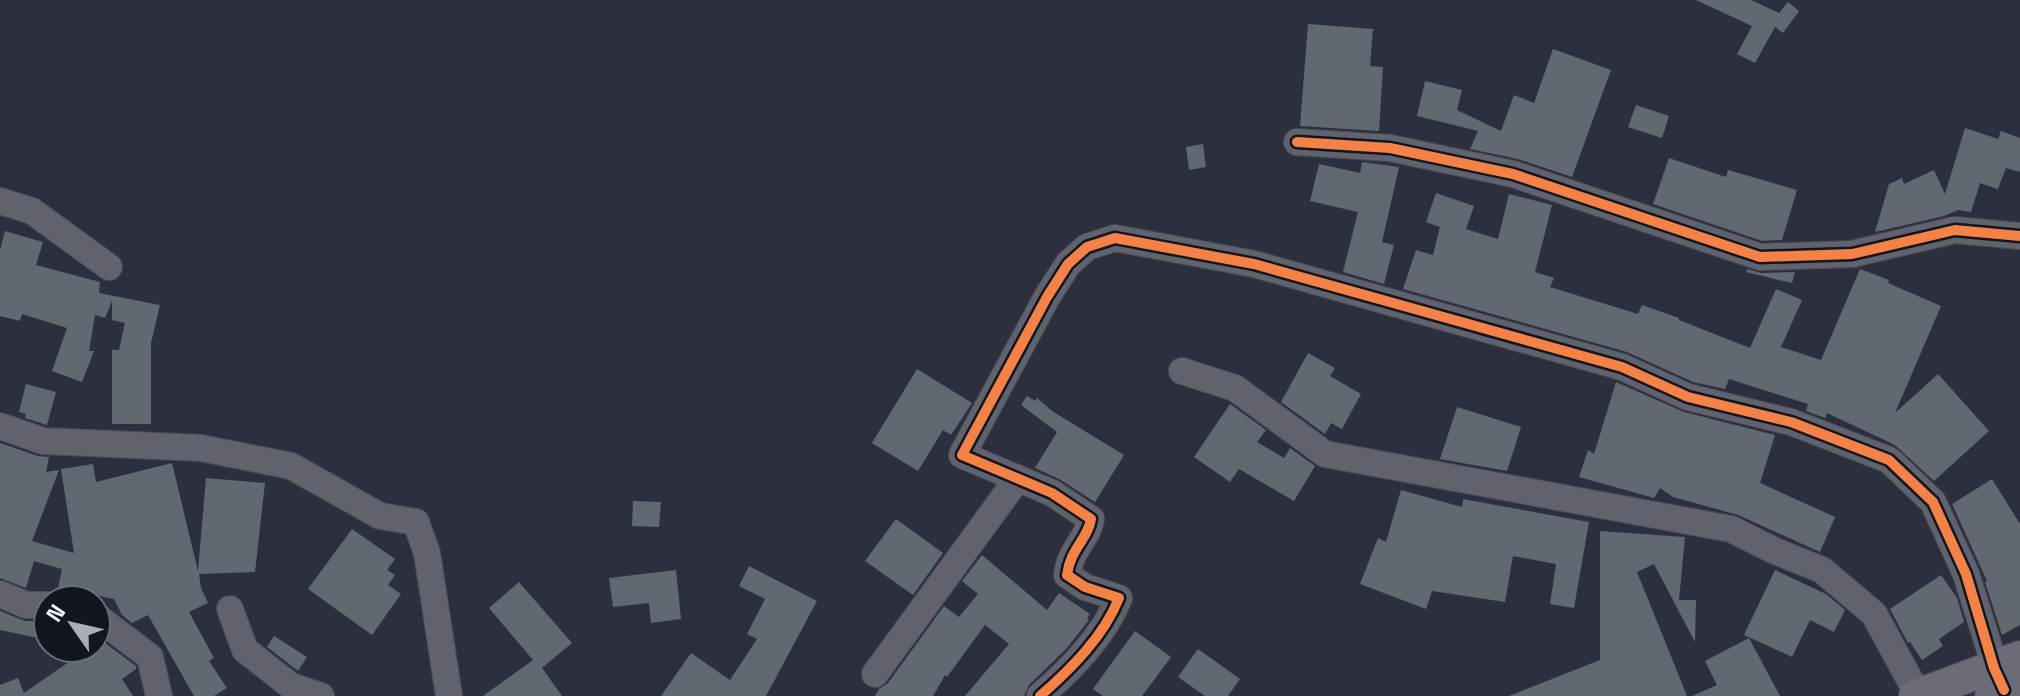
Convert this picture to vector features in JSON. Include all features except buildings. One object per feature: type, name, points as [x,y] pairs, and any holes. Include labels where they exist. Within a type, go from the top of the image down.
[{"type":"main road","points":[[1917,696],[2006,679]]},
{"type":"street","points":[[1297,142],[1390,148],[1513,174],[1760,257],[1852,254],[1955,230],[2020,236]]},
{"type":"street","points":[[0,201],[32,211],[109,267]]},
{"type":"street","points":[[1040,696],[1063,677],[1111,619],[1119,598],[1085,587],[1067,575],[1069,558],[1090,526],[1091,519],[1052,493],[962,455],[1068,264],[1087,247],[1115,238],[1254,264],[1622,367],[1688,397],[1791,422],[1889,460],[1933,502],[1966,574],[2006,679]]},
{"type":"street","points":[[1182,371],[1235,388],[1325,454],[1731,529],[1822,570],[1874,614],[1917,696]]},
{"type":"street","points":[[0,426],[43,441],[201,448],[291,466],[380,516],[416,522],[427,553],[449,696]]},
{"type":"street","points":[[875,674],[1018,478]]},
{"type":"street","points":[[0,594],[32,605]]},
{"type":"street","points":[[230,609],[245,650],[291,686],[321,696]]},
{"type":"street","points":[[112,628],[150,657],[159,696]]},
{"type":"cycle path","points":[[1297,142],[1390,148],[1513,174],[1760,257],[1852,254],[1955,230],[2020,236]]},
{"type":"cycle path","points":[[1040,696],[1086,651],[1105,626],[1119,598],[1085,587],[1067,575],[1091,519],[1052,493],[962,455],[1068,264],[1087,247],[1115,238],[1254,264],[1622,367],[1688,397],[1791,422],[1889,460],[1933,502],[1966,574],[1994,668],[2004,690]]}]
